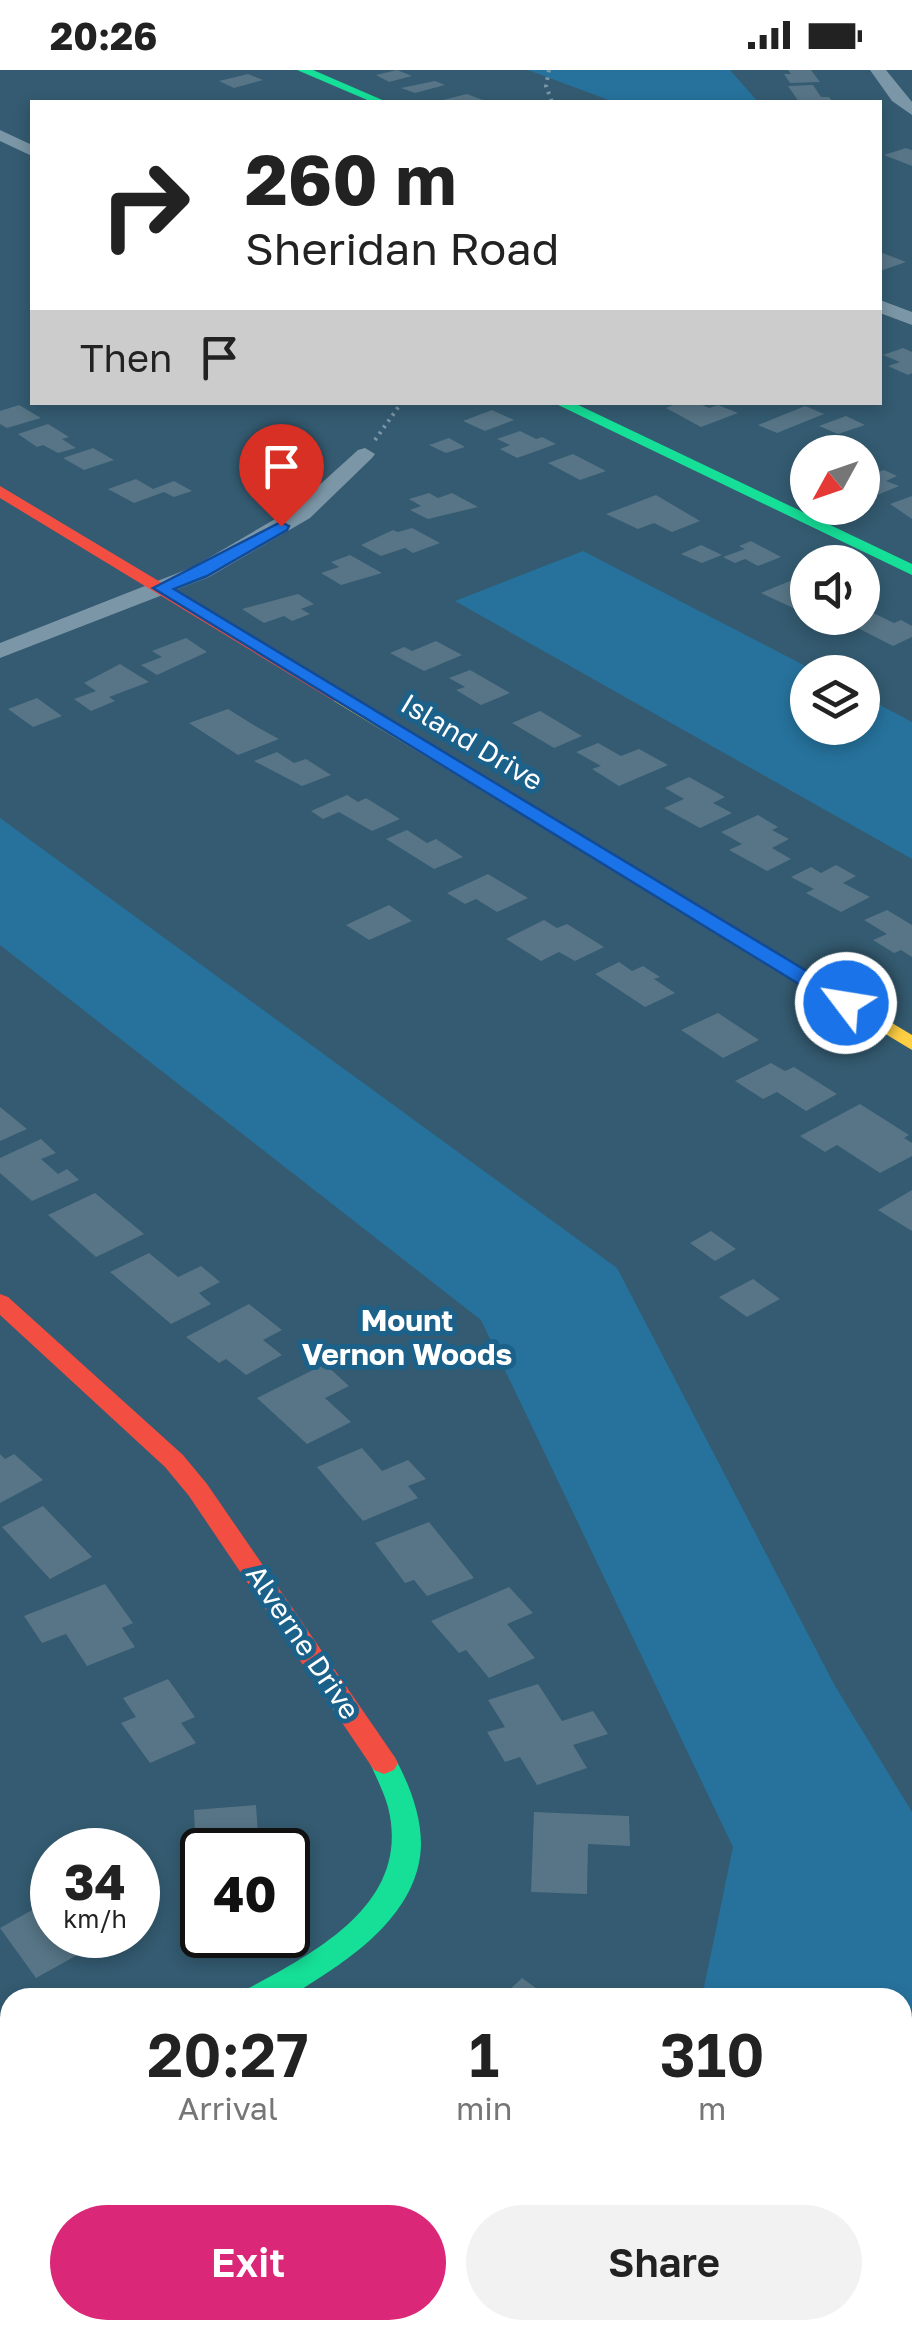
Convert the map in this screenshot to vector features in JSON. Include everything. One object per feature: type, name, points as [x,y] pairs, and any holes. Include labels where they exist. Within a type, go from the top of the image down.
[{"type":"street","points":[[303,70],[376,100]]},
{"type":"street","points":[[882,75],[912,80]]},
{"type":"street","points":[[882,75],[912,110]]},
{"type":"street","points":[[0,136],[30,150]]},
{"type":"street","points":[[882,307],[912,319]]},
{"type":"street","points":[[565,405],[912,570]]},
{"type":"street","points":[[0,651],[202,572],[272,533],[311,505],[365,454]]},
{"type":"street","name":"Island Drive","points":[[0,491],[912,1044]]},
{"type":"street","name":"Alverne Drive","points":[[0,1302],[174,1460],[198,1490],[364,1730],[388,1769],[404,1808],[409,1849],[394,1894],[369,1929],[330,1961],[277,1988]]},
{"type":"path","points":[[549,70],[546,86],[551,100]]},
{"type":"path","points":[[365,454],[400,405]]},
{"type":"shaded area","points":[[528,70],[730,70],[756,100],[609,100]]},
{"type":"shaded area","points":[[583,551],[790,658],[790,745],[880,745],[880,705],[912,722],[912,859],[455,601]]},
{"type":"shaded area","points":[[0,818],[617,1268],[835,1686],[912,1812],[912,1988],[704,1988],[733,1847],[481,1320],[0,945]]},
{"type":"building","points":[[397,70],[412,76],[389,82],[376,75]]},
{"type":"building","points":[[788,70],[811,70],[820,82],[790,83],[784,74],[791,74]]},
{"type":"building","points":[[248,74],[263,80],[234,88],[219,81]]},
{"type":"building","points":[[435,81],[445,85],[415,93],[401,88]]},
{"type":"building","points":[[813,85],[821,97],[831,100],[798,100],[788,86]]},
{"type":"building","points":[[467,94],[483,100],[443,100]]},
{"type":"building","points":[[906,148],[912,150],[912,166],[884,155]]},
{"type":"building","points":[[882,253],[906,262],[882,270]]},
{"type":"building","points":[[903,348],[912,352],[912,373],[908,375],[888,366],[900,362],[883,355]]},
{"type":"building","points":[[19,405],[41,418],[7,428],[0,424],[0,411]]},
{"type":"building","points":[[718,405],[738,413],[701,427],[666,408]]},
{"type":"building","points":[[805,406],[824,414],[777,433],[758,425]]},
{"type":"building","points":[[492,410],[514,420],[485,431],[463,421]]},
{"type":"building","points":[[846,416],[865,425],[838,434],[819,426]]},
{"type":"building","points":[[48,424],[69,437],[62,439],[76,448],[58,453],[43,445],[37,447],[18,434]]},
{"type":"building","points":[[520,431],[556,444],[517,458],[500,449],[510,445],[497,439]]},
{"type":"building","points":[[449,438],[465,447],[446,453],[429,445]]},
{"type":"building","points":[[93,448],[114,460],[84,470],[63,458]]},
{"type":"building","points":[[573,454],[606,471],[580,480],[548,463]]},
{"type":"building","points":[[880,471],[897,476],[886,481],[899,486],[880,494]]},
{"type":"building","points":[[136,479],[153,489],[174,481],[192,491],[174,497],[164,492],[134,503],[108,489]]},
{"type":"building","points":[[429,493],[438,498],[452,493],[478,507],[428,519],[410,510],[421,506],[409,499]]},
{"type":"building","points":[[656,495],[700,521],[672,532],[654,523],[638,529],[606,514]]},
{"type":"building","points":[[912,496],[912,519],[890,504]]},
{"type":"building","points":[[412,528],[440,543],[413,553],[405,548],[381,556],[361,545],[393,530]]},
{"type":"building","points":[[751,541],[781,557],[758,566],[745,559],[735,563],[723,557],[745,549],[739,546]]},
{"type":"building","points":[[701,545],[722,555],[702,563],[681,554]]},
{"type":"building","points":[[350,555],[382,573],[341,585],[321,573],[339,567],[331,562]]},
{"type":"building","points":[[790,581],[790,607],[761,593]]},
{"type":"building","points":[[298,594],[314,604],[301,609],[310,614],[292,621],[284,616],[264,623],[242,609]]},
{"type":"building","points":[[880,616],[912,626],[912,637],[893,646],[871,635],[880,635]]},
{"type":"building","points":[[186,638],[207,652],[157,675],[141,665],[162,657],[152,651]]},
{"type":"building","points":[[436,641],[462,655],[424,671],[390,653],[404,647],[412,651]]},
{"type":"building","points":[[120,664],[149,682],[109,697],[115,701],[91,711],[74,699],[96,691],[84,683]]},
{"type":"building","points":[[470,670],[510,693],[481,705],[456,690],[465,687],[449,678]]},
{"type":"building","points":[[37,698],[62,716],[33,727],[8,709]]},
{"type":"building","points":[[228,709],[279,739],[238,755],[189,723]]},
{"type":"building","points":[[540,711],[582,736],[554,748],[512,723]]},
{"type":"building","points":[[598,743],[621,756],[639,749],[668,765],[619,786],[592,769],[601,766],[576,752]]},
{"type":"building","points":[[277,752],[294,763],[306,759],[331,775],[302,786],[254,761]]},
{"type":"building","points":[[689,777],[725,797],[713,803],[732,813],[700,828],[664,808],[684,799],[665,788]]},
{"type":"building","points":[[347,795],[358,802],[366,798],[400,819],[372,831],[339,812],[323,819],[311,811]]},
{"type":"building","points":[[758,815],[778,827],[772,830],[789,839],[772,848],[791,859],[767,871],[729,850],[742,844],[721,832]]},
{"type":"building","points":[[407,830],[427,843],[436,839],[463,857],[434,869],[386,839]]},
{"type":"building","points":[[836,865],[856,876],[843,883],[870,897],[841,912],[806,893],[814,889],[791,877],[811,867],[821,873]]},
{"type":"building","points":[[488,874],[528,898],[497,912],[476,899],[465,904],[447,893]]},
{"type":"building","points":[[389,905],[412,921],[369,940],[346,925]]},
{"type":"building","points":[[887,910],[912,925],[912,957],[901,950],[894,953],[873,940],[887,934],[864,920]]},
{"type":"building","points":[[544,920],[557,928],[567,924],[604,947],[575,961],[559,952],[541,961],[506,939]]},
{"type":"building","points":[[619,962],[632,971],[643,966],[675,993],[645,1007],[595,974]]},
{"type":"building","points":[[718,1013],[759,1040],[723,1058],[681,1030]]},
{"type":"building","points":[[771,1063],[785,1071],[794,1067],[837,1094],[806,1111],[777,1092],[763,1099],[735,1081]]},
{"type":"building","points":[[860,1104],[909,1135],[904,1138],[912,1143],[912,1156],[880,1173],[837,1145],[825,1152],[800,1136]]},
{"type":"building","points":[[0,1107],[27,1129],[0,1141]]},
{"type":"building","points":[[41,1139],[56,1153],[41,1159],[58,1174],[67,1169],[79,1180],[32,1201],[0,1173],[0,1158]]},
{"type":"building","points":[[912,1190],[912,1231],[878,1210]]},
{"type":"building","points":[[95,1193],[144,1234],[96,1257],[48,1215]]},
{"type":"building","points":[[711,1231],[736,1249],[715,1261],[690,1243]]},
{"type":"building","points":[[149,1253],[178,1277],[201,1266],[220,1282],[199,1293],[211,1304],[171,1324],[110,1272]]},
{"type":"building","points":[[753,1279],[780,1299],[747,1317],[719,1297]]},
{"type":"building","points":[[249,1304],[282,1330],[263,1340],[282,1355],[246,1375],[226,1359],[219,1363],[186,1337]]},
{"type":"building","points":[[325,1364],[349,1386],[325,1398],[351,1422],[307,1444],[257,1398]]},
{"type":"building","points":[[362,1448],[382,1471],[408,1460],[426,1479],[408,1486],[418,1498],[363,1521],[317,1467]]},
{"type":"building","points":[[0,1454],[5,1459],[14,1454],[43,1480],[0,1503]]},
{"type":"building","points":[[43,1506],[92,1557],[50,1579],[2,1527]]},
{"type":"building","points":[[429,1522],[474,1578],[427,1596],[414,1580],[405,1583],[375,1543]]},
{"type":"building","points":[[105,1584],[133,1623],[122,1628],[135,1647],[87,1666],[66,1634],[42,1643],[24,1616]]},
{"type":"building","points":[[509,1587],[533,1613],[507,1624],[535,1658],[489,1678],[466,1650],[459,1653],[431,1621]]},
{"type":"building","points":[[168,1679],[195,1717],[181,1723],[196,1743],[150,1763],[121,1723],[136,1717],[123,1698]]},
{"type":"building","points":[[538,1684],[562,1721],[593,1711],[608,1734],[573,1745],[587,1768],[537,1785],[520,1757],[505,1762],[487,1732],[505,1727],[488,1700]]},
{"type":"building","points":[[256,1805],[258,1828],[195,1828],[194,1810]]},
{"type":"building","points":[[534,1812],[629,1816],[630,1846],[588,1844],[587,1894],[531,1892]]},
{"type":"building","points":[[30,1911],[30,1958],[72,1958],[36,1978],[0,1928]]},
{"type":"building","points":[[522,1978],[536,1988],[512,1988]]},
{"type":"traffic: fast","points":[[303,70],[376,100]]},
{"type":"traffic: fast","points":[[565,405],[912,570]]},
{"type":"traffic: fast","points":[[276,1988],[329,1957],[359,1933],[383,1907],[400,1878],[407,1845],[402,1807],[384,1763]]},
{"type":"traffic: slow","points":[[340,697],[912,1044]]},
{"type":"traffic: jam","points":[[0,491],[340,697]]},
{"type":"traffic: jam","points":[[0,1302],[174,1461],[198,1490],[384,1763]]},
{"type":"district","name":"Mount Vernon Woods","points":[[407,1338]]},
{"type":"route","points":[[281,526],[202,572],[161,588],[846,1003]]}]
